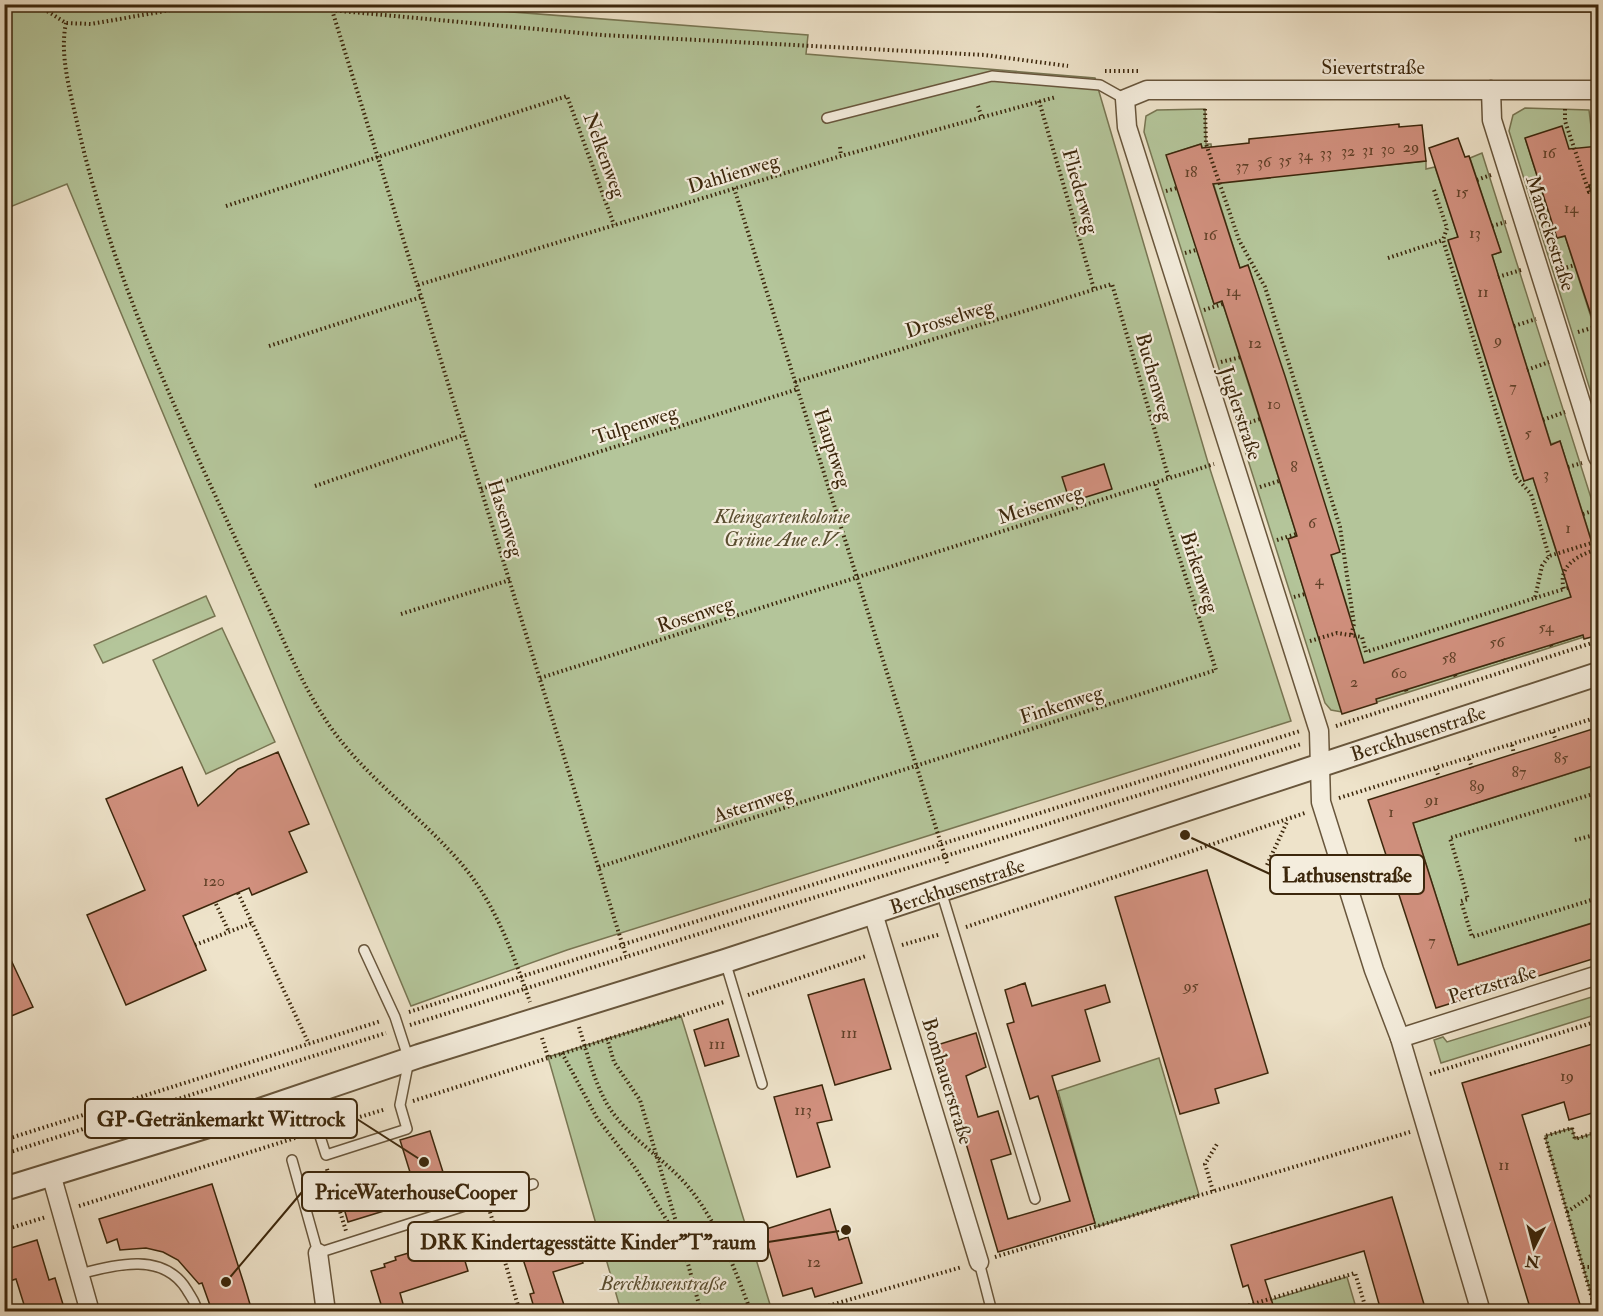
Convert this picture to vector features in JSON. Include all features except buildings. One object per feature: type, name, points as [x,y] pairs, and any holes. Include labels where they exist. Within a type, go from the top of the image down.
[{"type":"street","name":"Sievertstraße","points":[[1125,99],[1147,90],[1599,90]]},
{"type":"street","name":"Maneckestraße","points":[[1491,90],[1492,120],[1599,457]]},
{"type":"street","name":"Juglerstraße","points":[[1125,99],[1127,127],[1319,731],[1320,802],[1374,970],[1400,1038],[1481,1311]]},
{"type":"street","name":"Berckhusenstraße","points":[[4,1189],[257,1111],[409,1059],[725,961],[1202,807],[1319,764],[1599,674]]},
{"type":"street","name":"Bomhauerstraße","points":[[873,913],[978,1262]]},
{"type":"street","name":"Pertzstraße","points":[[1400,1038],[1599,975]]},
{"type":"street","points":[[51,1174],[90,1311]]},
{"type":"street","points":[[318,1253],[326,1311]]},
{"type":"lane","points":[[827,118],[992,76],[1100,85],[1125,99]]},
{"type":"lane","points":[[941,891],[1035,1199]]},
{"type":"lane","points":[[257,1111],[318,1130],[326,1155],[408,1128],[400,1105],[409,1059],[400,1028],[364,950]]},
{"type":"lane","points":[[725,961],[762,1084]]},
{"type":"lane","points":[[292,1160],[318,1253],[533,1184]]},
{"type":"lane","points":[[978,1262],[992,1311]]},
{"type":"lane","points":[[80,1274],[116,1264],[154,1264],[182,1281],[197,1311]]},
{"type":"path","points":[[36,4],[66,23],[91,24],[205,4]]},
{"type":"path","points":[[264,4],[602,35],[985,56],[1075,67]]},
{"type":"path","name":"Hasenweg","points":[[332,10],[626,956]]},
{"type":"path","points":[[66,23],[63,35],[67,73],[89,176],[106,236],[162,373],[232,532],[326,720],[368,770],[466,870],[496,914],[522,977],[536,1019]]},
{"type":"path","points":[[1205,90],[1206,144],[1239,240],[1265,287],[1340,527],[1354,624],[1351,636]]},
{"type":"path","points":[[1565,90],[1565,121],[1590,192],[1594,191],[1599,203]]},
{"type":"path","name":"Nelkenweg","points":[[378,157],[567,96],[614,225]]},
{"type":"path","name":"Dahlienweg","points":[[418,285],[842,156],[1060,96]]},
{"type":"path","name":"Fliederweg","points":[[1039,101],[1094,289]]},
{"type":"path","points":[[978,106],[982,118]]},
{"type":"path","points":[[840,147],[842,156]]},
{"type":"path","points":[[226,206],[378,157]]},
{"type":"path","name":"Hauptweg","points":[[734,188],[945,855]]},
{"type":"path","points":[[1434,190],[1447,228],[1443,240],[1516,477],[1531,494],[1549,556]]},
{"type":"path","points":[[1388,258],[1443,240]]},
{"type":"path","name":"Drosselweg","points":[[795,382],[1112,284]]},
{"type":"path","name":"Buchenweg","points":[[1112,284],[1169,479]]},
{"type":"path","points":[[269,346],[421,297]]},
{"type":"path","name":"Tulpenweg","points":[[481,489],[798,388]]},
{"type":"path","points":[[315,486],[464,435]]},
{"type":"path","name":"Meisenweg","points":[[858,578],[1232,459]]},
{"type":"path","name":"Birkenweg","points":[[1155,483],[1216,670]]},
{"type":"path","points":[[1583,514],[1599,509]]},
{"type":"path","points":[[1535,598],[1542,566],[1549,556],[1599,541]]},
{"type":"path","points":[[1291,646],[1336,633],[1362,637],[1363,650],[1366,652],[1566,589],[1561,578],[1563,573],[1582,554],[1599,549]]},
{"type":"path","name":"Rosenweg","points":[[540,678],[858,578]]},
{"type":"path","points":[[401,614],[510,580]]},
{"type":"path","points":[[4,1154],[945,855],[1301,745],[1319,731],[1599,641]]},
{"type":"path","name":"Finkenweg","points":[[916,767],[1216,670]]},
{"type":"path","points":[[4,1230],[607,1038],[737,999],[885,950],[953,931],[1300,817],[1320,802],[1357,794],[1599,717]]},
{"type":"path","points":[[4,1140],[1301,730],[1319,731]]},
{"type":"path","points":[[1553,732],[1556,741]]},
{"type":"path","points":[[1512,745],[1514,754]]},
{"type":"path","points":[[1468,759],[1472,768]]},
{"type":"path","name":"Asternweg","points":[[599,867],[916,767]]},
{"type":"path","points":[[1436,769],[1439,778]]},
{"type":"path","points":[[1599,813],[1593,794],[1450,838],[1468,899],[1461,901],[1472,937],[1599,898]]},
{"type":"path","points":[[1267,865],[1288,821]]},
{"type":"path","points":[[1575,840],[1599,834]]},
{"type":"path","points":[[238,893],[309,1044]]},
{"type":"path","points":[[216,904],[229,932]]},
{"type":"path","points":[[195,945],[252,923]]},
{"type":"path","points":[[573,1009],[584,1046],[608,1105],[623,1124],[690,1189],[710,1220],[732,1263],[751,1311]]},
{"type":"path","points":[[1412,1080],[1599,1021]]},
{"type":"path","points":[[607,1038],[614,1062],[640,1100],[684,1248],[700,1311]]},
{"type":"path","points":[[561,1053],[597,1118],[636,1169],[684,1248]]},
{"type":"path","points":[[807,1311],[1426,1127]]},
{"type":"path","points":[[1596,1311],[1545,1136],[1572,1128],[1575,1139],[1599,1132]]},
{"type":"path","points":[[1213,1191],[1205,1164],[1217,1144]]},
{"type":"path","points":[[326,1155],[323,1156],[350,1243]]},
{"type":"path","points":[[1567,1212],[1599,1191]]},
{"type":"path","points":[[487,1200],[520,1311]]},
{"type":"path","points":[[1583,1267],[1599,1267]]},
{"type":"path","points":[[1240,1308],[1355,1273],[1367,1311]]},
{"type":"green space","name":"Kleingartenkolonie Grüne Aue e.V.","points":[[5,5],[423,5],[808,35],[806,54],[1095,78],[1209,466],[1291,721],[567,950],[411,1006],[67,184],[5,209]]},
{"type":"green space","points":[[1525,108],[1589,110],[1598,185],[1598,216],[1525,138],[1557,238],[1565,236],[1598,339],[1598,415],[1509,131],[1513,115]]},
{"type":"green space","points":[[1205,109],[1206,144],[1211,144],[1212,153],[1339,170],[1426,161],[1426,169],[1435,167],[1458,237],[1448,241],[1524,481],[1533,478],[1556,551],[1591,539],[1560,441],[1551,444],[1492,255],[1501,252],[1470,158],[1482,153],[1598,520],[1598,541],[1589,544],[1591,551],[1598,549],[1598,567],[1564,575],[1571,597],[1342,712],[1331,710],[1325,703],[1144,132],[1146,116],[1157,110]],"holes":[[[1201,144],[1240,268],[1248,265],[1339,551],[1331,555],[1350,616],[1315,626],[1288,539],[1297,536],[1222,301],[1214,304],[1167,155]]]},
{"type":"green space","points":[[206,596],[215,616],[103,663],[94,645]]},
{"type":"green space","points":[[222,628],[275,742],[206,774],[153,660]]},
{"type":"green space","points":[[1583,635],[1584,637],[1377,702],[1376,699]]},
{"type":"green space","points":[[1590,767],[1598,793],[1598,921],[1458,965],[1413,823]]},
{"type":"green space","points":[[1598,995],[1598,1014],[1441,1063],[1434,1040],[1443,1037],[1447,1042]]},
{"type":"green space","points":[[681,1016],[772,1311],[621,1311],[548,1057]]},
{"type":"green space","points":[[1159,1058],[1199,1195],[1096,1227],[1058,1091]]},
{"type":"green space","points":[[1572,1128],[1575,1139],[1598,1132],[1598,1311],[1596,1311],[1545,1136]]},
{"type":"green space","points":[[1347,1277],[1357,1311],[1275,1311],[1271,1300]]},
{"type":"railway","points":[[1082,4],[1220,9],[1598,9]]},
{"type":"place","name":"Lathusenstraße","points":[[1185,835]]},
{"type":"place","name":"GP-Getränkemarkt Wittrock","points":[[424,1162]]},
{"type":"place","name":"DRK Kindertagesstätte Kinder\"T\"raum","points":[[846,1230]]},
{"type":"place","name":"PriceWaterhouseCooper","points":[[226,1282]]}]
